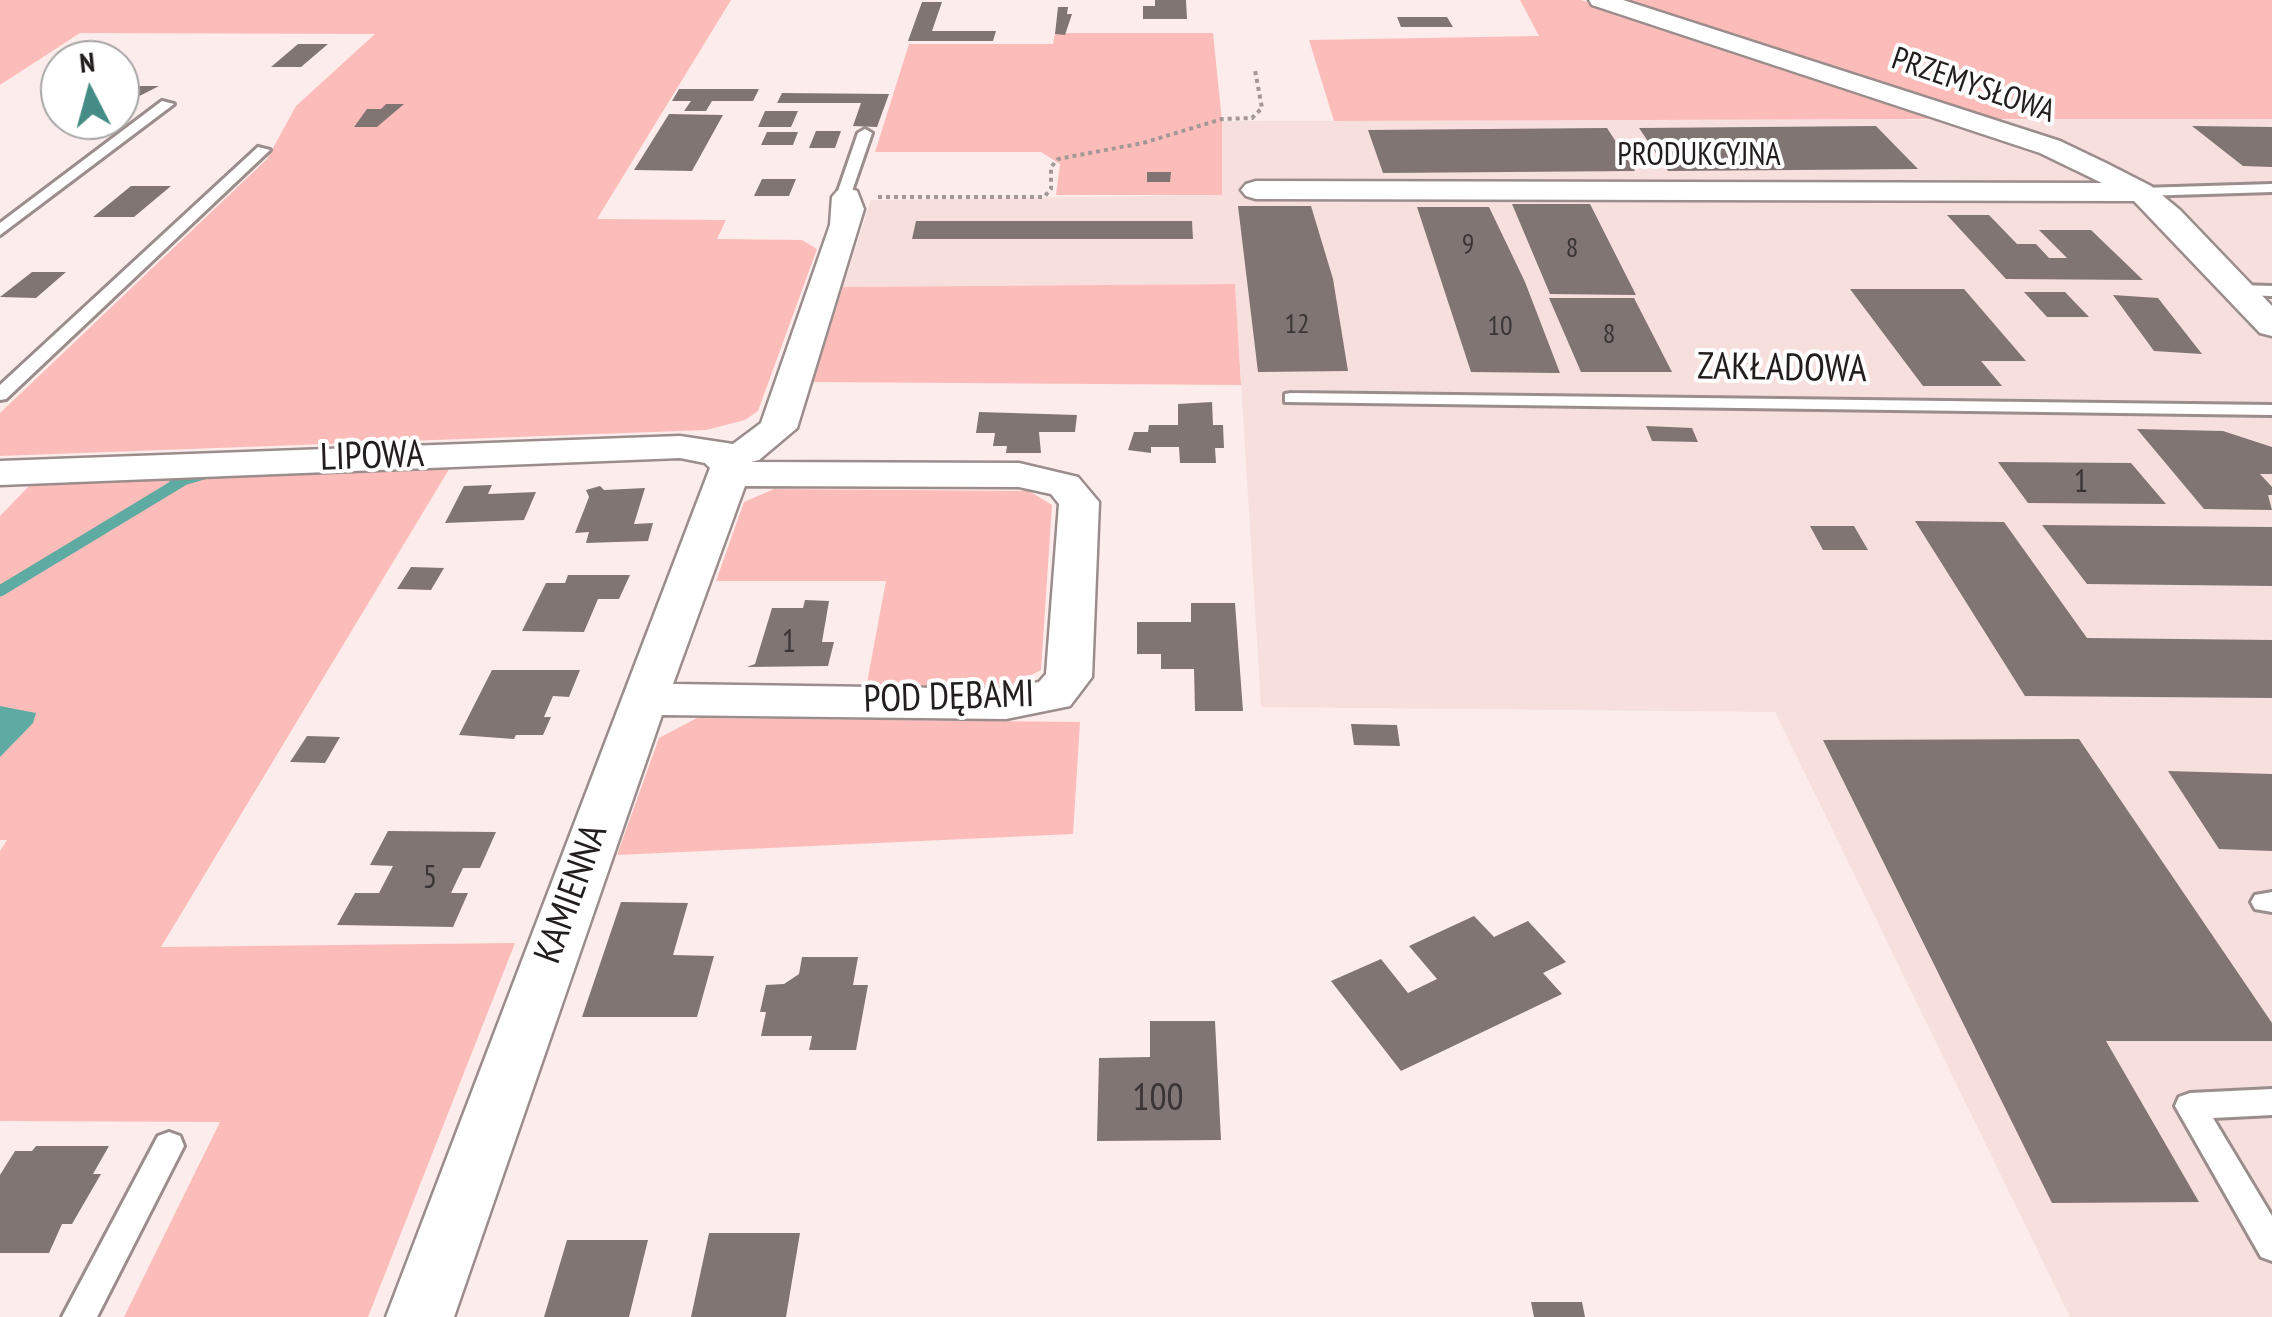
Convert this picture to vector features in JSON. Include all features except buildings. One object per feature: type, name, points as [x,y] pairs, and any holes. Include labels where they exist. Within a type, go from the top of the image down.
[{"type":"street","name":"PRZEMYSŁOWA","points":[[1600,0],[2050,147],[2142,192],[2272,326]]},
{"type":"street","name":"PRODUKCYJNA","points":[[1256,190],[2142,192]]},
{"type":"street","points":[[727,466],[778,428],[845,224],[847,197]]},
{"type":"street","name":"LIPOWA","points":[[0,474],[680,447],[706,450],[727,466]]},
{"type":"street","name":"KAMIENNA","points":[[420,1317],[727,466]]},
{"type":"street","name":"POD DĘBAMI","points":[[646,699],[1006,704],[1054,694],[1069,677],[1079,502],[1064,485],[1020,475],[727,466]]},
{"type":"lane","points":[[0,230],[167,104]]},
{"type":"lane","points":[[847,197],[845,191],[865,134]]},
{"type":"lane","points":[[0,395],[263,150]]},
{"type":"lane","points":[[2142,192],[2272,188]]},
{"type":"lane","points":[[2239,290],[2272,291]]},
{"type":"lane","name":"ZAKŁADOWA","points":[[1290,398],[2272,410]]},
{"type":"lane","points":[[2272,1102],[2190,1106],[2272,1246]]},
{"type":"lane","points":[[79,1317],[169,1146]]},
{"type":"path","points":[[847,197],[1044,196],[1051,189],[1051,167],[1058,159],[1142,144],[1222,120],[1252,118],[1262,108],[1256,70]]},
{"type":"shaded area","points":[[0,0],[731,0],[597,219],[726,220],[717,239],[802,240],[817,249],[758,411],[745,420],[706,430],[0,456],[0,413],[267,159],[296,106],[375,34],[80,33],[69,40],[40,40],[40,59],[0,85]]},
{"type":"shaded area","points":[[1520,0],[1581,0],[1938,119],[1334,121],[1309,40],[1539,36]]},
{"type":"shaded area","points":[[1622,0],[2272,0],[2272,119],[1989,119]]},
{"type":"shaded area","points":[[1055,33],[1213,33],[1222,121],[1222,195],[1056,195],[1060,164],[1041,152],[875,152],[909,44],[1053,44]]},
{"type":"shaded area","points":[[2272,119],[2272,1317],[2070,1317],[1775,712],[1261,707],[1235,284],[843,287],[871,200],[1221,195],[1222,121]]},
{"type":"shaded area","points":[[1235,284],[1241,385],[813,382],[843,287]]},
{"type":"shaded area","points":[[454,461],[161,947],[515,943],[368,1317],[124,1317],[220,1122],[0,1121],[0,851],[7,840],[0,840],[0,516],[33,482]]},
{"type":"shaded area","points":[[774,489],[1029,491],[1052,505],[1041,670],[1007,687],[866,688],[886,581],[716,581],[744,502]]},
{"type":"shaded area","points":[[697,718],[1080,722],[1073,834],[617,855],[659,738]]},
{"type":"water","points":[[0,706],[36,713],[33,723],[0,757]]},
{"type":"waterway","points":[[181,482],[204,475]]},
{"type":"waterway","points":[[0,591],[181,482]]},
{"type":"waterway","points":[[173,484],[181,482]]}]
